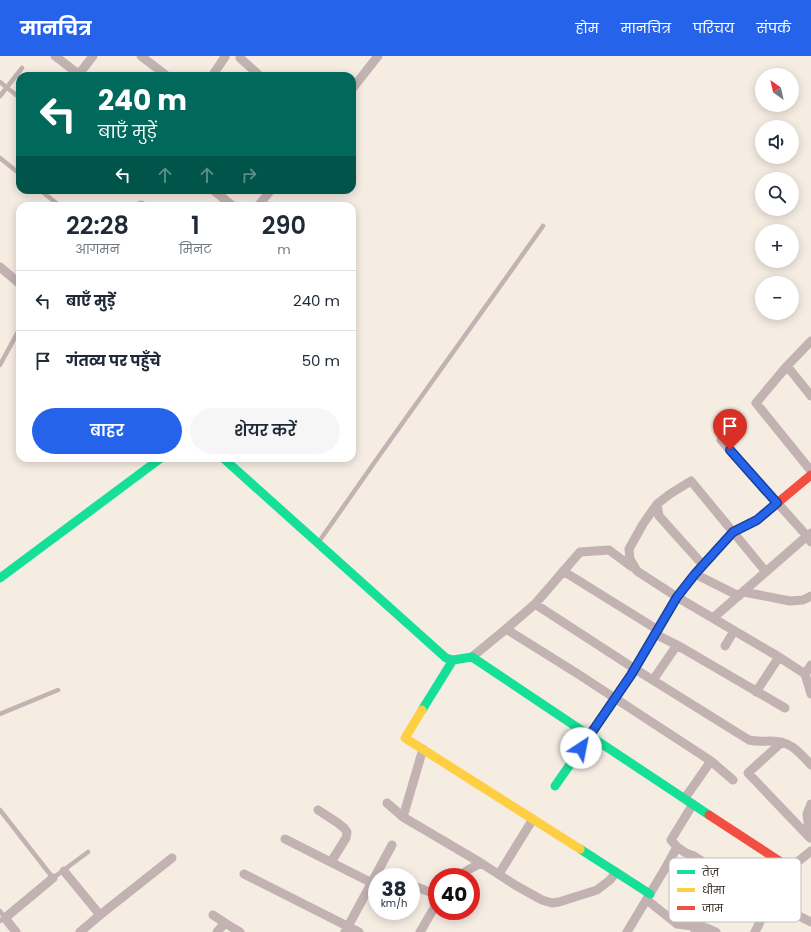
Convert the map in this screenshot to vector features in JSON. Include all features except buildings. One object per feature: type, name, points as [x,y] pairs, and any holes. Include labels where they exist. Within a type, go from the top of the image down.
[{"type":"street","points":[[55,56],[76,72]]},
{"type":"street","points":[[82,72],[93,56]]},
{"type":"street","points":[[141,56],[162,72]]},
{"type":"street","points":[[215,72],[225,57],[224,56]]},
{"type":"street","points":[[356,84],[378,56]]},
{"type":"street","points":[[240,58],[256,72]]},
{"type":"street","points":[[218,194],[228,202]]},
{"type":"street","points":[[261,202],[268,194]]},
{"type":"street","points":[[0,267],[16,281]]},
{"type":"street","points":[[811,340],[756,403],[811,471]]},
{"type":"street","points":[[787,366],[811,396]]},
{"type":"street","points":[[713,618],[766,572],[810,537],[777,503],[721,440]]},
{"type":"street","points":[[0,578],[156,462]]},
{"type":"street","points":[[228,462],[446,658],[454,660],[472,657],[535,604],[580,552],[609,550],[637,571],[677,597],[779,657],[804,674],[811,694]]},
{"type":"street","points":[[555,786],[635,669],[677,597],[695,574],[733,532],[757,520],[811,475]]},
{"type":"street","points":[[637,571],[630,559],[629,549],[643,524],[657,504],[691,481],[766,572]]},
{"type":"street","points":[[657,504],[659,516],[703,565]]},
{"type":"street","points":[[562,572],[677,646],[785,708]]},
{"type":"street","points":[[695,574],[741,594],[790,602],[803,600],[811,596]]},
{"type":"street","points":[[535,604],[635,669],[749,740],[758,742],[782,742],[794,747],[811,765]]},
{"type":"street","points":[[506,629],[711,761],[733,780]]},
{"type":"street","points":[[725,646],[734,631]]},
{"type":"street","points":[[654,680],[677,646]]},
{"type":"street","points":[[472,657],[775,858]]},
{"type":"street","points":[[756,692],[779,657]]},
{"type":"street","points":[[454,660],[405,738],[616,872],[648,897],[669,917]]},
{"type":"street","points":[[804,674],[811,665]]},
{"type":"street","points":[[782,742],[748,773],[810,840]]},
{"type":"street","points":[[403,817],[423,749]]},
{"type":"street","points":[[685,798],[711,761]]},
{"type":"street","points":[[387,803],[403,817],[542,900],[552,903],[559,902],[597,890],[610,880],[616,872]]},
{"type":"street","points":[[693,804],[671,840],[677,847],[697,858]]},
{"type":"street","points":[[810,840],[807,814],[811,804]]},
{"type":"street","points":[[318,810],[338,823],[347,832],[346,838],[331,862]]},
{"type":"street","points":[[499,874],[533,819]]},
{"type":"street","points":[[285,839],[368,879]]},
{"type":"street","points":[[381,868],[392,845]]},
{"type":"street","points":[[671,858],[677,847]]},
{"type":"street","points":[[811,851],[802,859],[811,864]]},
{"type":"street","points":[[80,932],[172,858]]},
{"type":"street","points":[[627,932],[669,861]]},
{"type":"street","points":[[472,868],[481,863]]},
{"type":"street","points":[[64,871],[100,915]]},
{"type":"street","points":[[244,874],[346,929],[359,932]]},
{"type":"street","points":[[16,932],[2,917],[53,878]]},
{"type":"street","points":[[346,929],[368,892]]},
{"type":"street","points":[[213,915],[225,924],[240,932]]},
{"type":"street","points":[[801,917],[811,922]]},
{"type":"street","points":[[420,932],[428,918]]},
{"type":"street","points":[[675,922],[677,924],[696,929],[707,928],[716,932]]},
{"type":"street","points":[[754,932],[759,922]]},
{"type":"street","points":[[216,932],[225,924]]},
{"type":"lane","points":[[19,72],[22,68]]},
{"type":"lane","points":[[0,96],[16,76]]},
{"type":"lane","points":[[0,82],[16,95]]},
{"type":"lane","points":[[0,158],[16,171]]},
{"type":"lane","points":[[45,194],[55,202]]},
{"type":"lane","points":[[318,543],[543,226]]},
{"type":"lane","points":[[0,365],[16,335]]},
{"type":"lane","points":[[0,714],[58,690]]},
{"type":"lane","points":[[0,810],[53,878],[88,852]]},
{"type":"traffic: fast","points":[[0,578],[156,462]]},
{"type":"traffic: fast","points":[[227,462],[446,658],[453,660]]},
{"type":"traffic: fast","points":[[709,815],[590,736],[631,675],[677,597],[725,541]]},
{"type":"traffic: fast","points":[[422,710],[453,660],[472,657],[590,736],[555,786]]},
{"type":"traffic: fast","points":[[580,849],[650,894]]},
{"type":"traffic: slow","points":[[422,710],[405,738],[580,849]]},
{"type":"traffic: jam","points":[[725,541],[733,532],[757,520],[811,475]]},
{"type":"traffic: jam","points":[[709,815],[775,858]]},
{"type":"route","points":[[581,748],[631,675],[677,597],[695,574],[733,532],[757,520],[777,503],[730,450]]}]
